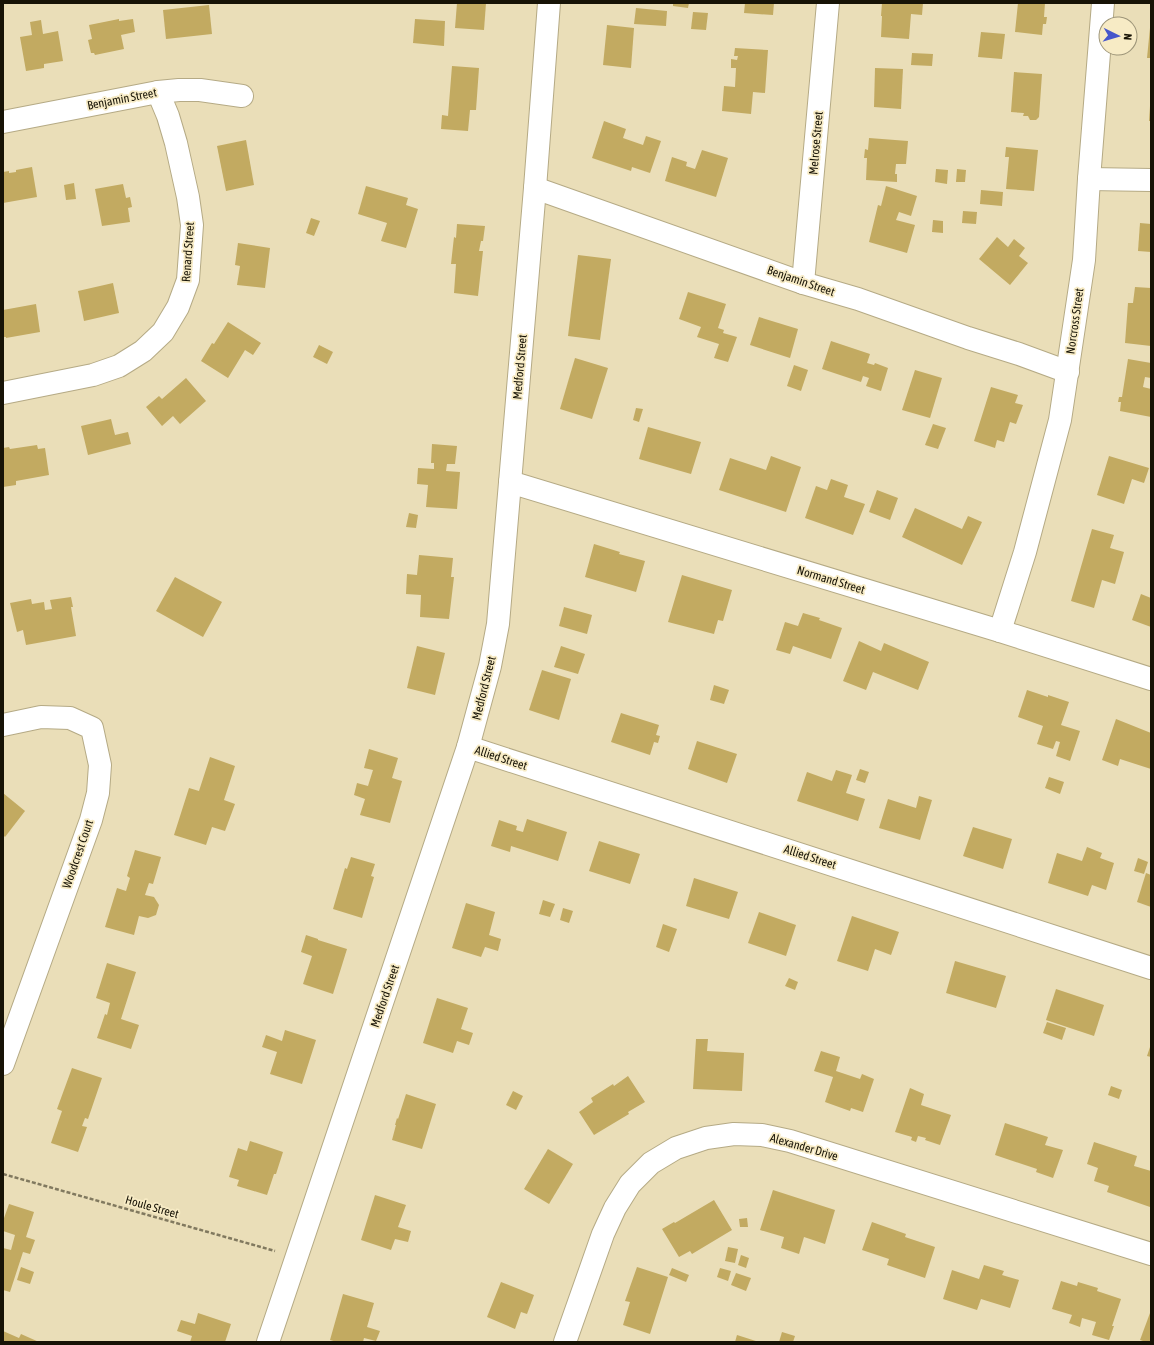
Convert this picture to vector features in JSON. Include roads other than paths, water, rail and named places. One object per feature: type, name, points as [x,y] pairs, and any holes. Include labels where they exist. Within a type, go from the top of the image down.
[{"type":"street","name":"Medford Street","points":[[268,1342],[468,747],[490,666],[498,624],[549,3]]},
{"type":"street","name":"Melrose Street","points":[[803,282],[828,3]]},
{"type":"street","name":"Norcross Street","points":[[1000,631],[1025,552],[1058,428],[1068,372],[1084,260],[1103,3]]},
{"type":"street","name":"Benjamin Street","points":[[3,122],[158,92],[200,90],[242,96]]},
{"type":"street","name":"Renard Street","points":[[3,393],[93,375],[119,366],[143,351],[163,332],[178,308],[188,280],[192,226],[188,197],[176,143],[168,116],[158,92]]},
{"type":"street","points":[[1089,179],[1151,180]]},
{"type":"street","name":"Benjamin Street","points":[[535,188],[803,282],[858,299],[1068,372]]},
{"type":"street","name":"Normand Street","points":[[510,482],[1000,631],[1151,679]]},
{"type":"street","name":"Woodcrest Court","points":[[3,725],[41,717],[70,718],[92,728],[100,765],[98,793],[91,820],[3,1064]]},
{"type":"street","name":"Allied Street","points":[[468,747],[1151,968]]},
{"type":"street","name":"Alexander Drive","points":[[565,1342],[603,1234],[615,1208],[630,1184],[650,1163],[676,1148],[706,1138],[734,1134],[762,1135],[790,1141],[1151,1254]]}]
